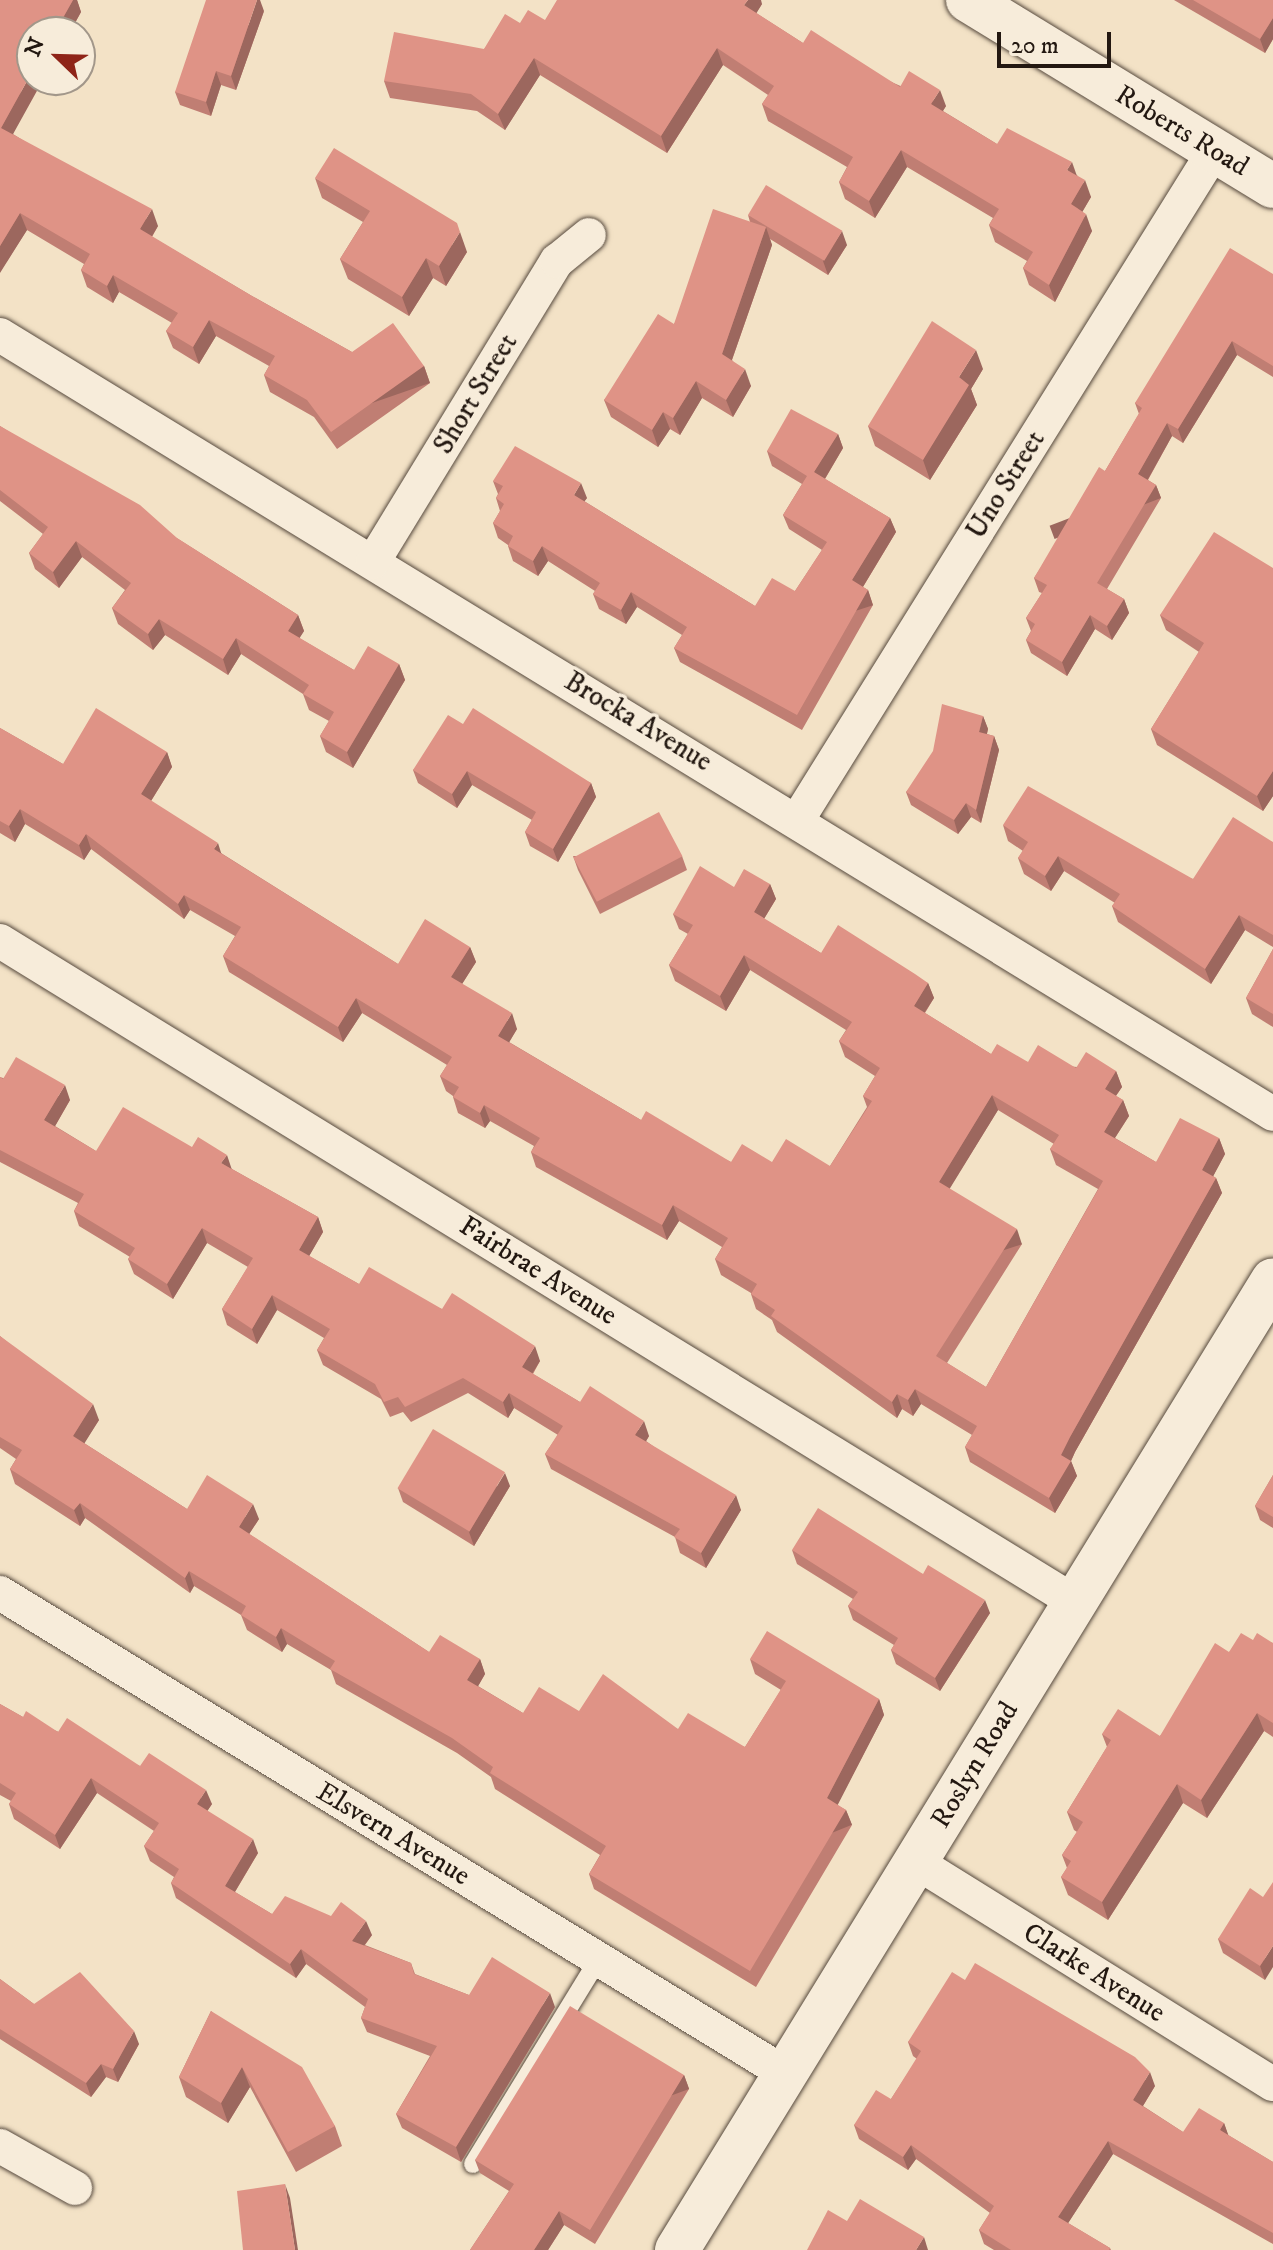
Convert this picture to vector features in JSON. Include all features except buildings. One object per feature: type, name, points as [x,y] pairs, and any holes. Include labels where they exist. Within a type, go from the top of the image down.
[{"type":"street","name":"Roberts Road","points":[[968,0],[1214,151],[1268,172]]},
{"type":"street","name":"Uno Street","points":[[798,819],[1214,151]]},
{"type":"street","name":"Short Street","points":[[373,562],[557,261],[589,235]]},
{"type":"street","name":"Brocka Avenue","points":[[0,335],[798,819],[1273,1114]]},
{"type":"street","name":"Fairbrae Avenue","points":[[0,941],[1075,1602]]},
{"type":"street","name":"Roslyn Road","points":[[677,2250],[1273,1280]]},
{"type":"street","name":"Elsvern Avenue","points":[[0,1593],[786,2074]]},
{"type":"street","name":"Clarke Avenue","points":[[916,1862],[1273,2084]]},
{"type":"street","points":[[0,2146],[75,2188]]},
{"type":"lane","points":[[473,2164],[598,1960]]}]
